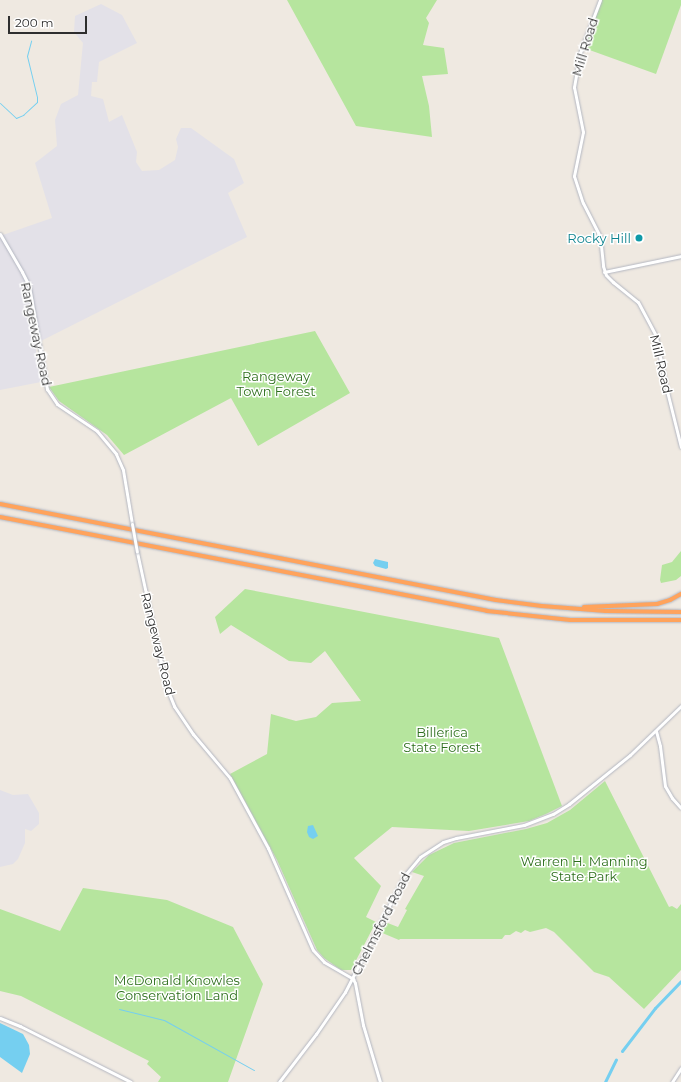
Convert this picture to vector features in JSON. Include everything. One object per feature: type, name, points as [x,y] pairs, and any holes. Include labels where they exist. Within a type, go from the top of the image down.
[{"type":"highway","points":[[0,504],[480,597],[566,608],[606,611],[681,612]]},
{"type":"highway","points":[[0,517],[487,611],[576,620],[681,620]]},
{"type":"highway","points":[[566,608],[657,604],[670,600],[681,594]]},
{"type":"main road","name":"Mill Road","points":[[600,0],[580,53],[574,87],[583,132],[574,174],[582,199],[600,236],[604,272],[610,280],[637,300],[653,329],[659,347],[665,383],[681,447]]},
{"type":"main road","name":"Rangeway Road","points":[[0,234],[29,286],[47,389],[57,404],[97,431],[116,454],[123,470],[137,552],[166,686],[177,713],[230,778],[268,848],[313,950],[324,962],[352,979]]},
{"type":"main road","points":[[604,272],[681,256]]},
{"type":"main road","name":"Chelmsford Road","points":[[279,1082],[320,1029],[352,979],[405,876],[413,864],[424,853],[443,842],[456,838],[524,825],[554,814],[596,783],[656,731],[681,706]]},
{"type":"main road","points":[[656,731],[660,746],[665,786],[672,798],[681,808]]},
{"type":"main road","points":[[352,979],[357,987],[363,1025],[380,1082]]},
{"type":"main road","points":[[0,1018],[20,1026],[131,1082]]},
{"type":"main road","points":[[672,1082],[681,1068]]},
{"type":"shaded area","points":[[101,4],[122,15],[137,43],[99,62],[97,82],[92,82],[91,96],[103,99],[109,122],[122,115],[137,152],[136,162],[142,171],[159,170],[175,160],[178,147],[176,139],[181,128],[191,128],[234,159],[244,183],[228,193],[247,237],[35,344],[41,382],[0,390],[0,236],[52,218],[35,163],[57,146],[55,120],[61,104],[78,95],[83,43],[74,32],[75,16]]},
{"type":"shaded area","points":[[0,790],[13,795],[28,794],[39,813],[39,824],[31,831],[25,829],[25,843],[18,859],[13,864],[0,867]]},
{"type":"green space","points":[[287,0],[437,0],[426,18],[429,23],[423,45],[444,48],[448,74],[422,76],[429,106],[432,137],[356,126]]},
{"type":"green space","points":[[602,0],[681,0],[681,5],[656,74],[584,48]]},
{"type":"green space","name":"Rangeway Town Forest","points":[[315,331],[350,393],[258,446],[231,398],[124,455],[107,435],[59,401],[49,387]]},
{"type":"green space","points":[[681,551],[681,576],[676,580],[661,583],[662,565],[672,562]]},
{"type":"green space","name":"Billerica State Forest","points":[[245,589],[499,638],[562,806],[529,821],[469,831],[392,827],[354,858],[381,886],[366,917],[376,922],[351,970],[341,970],[324,958],[317,950],[277,860],[230,774],[267,754],[271,714],[296,721],[316,717],[332,703],[361,701],[325,651],[311,663],[289,661],[231,625],[220,634],[215,617]]},
{"type":"green space","name":"Warren H. Manning State Park","points":[[605,781],[669,907],[672,906],[677,909],[681,904],[681,970],[644,1009],[609,977],[594,972],[554,932],[546,928],[530,932],[525,930],[521,933],[516,931],[510,935],[505,935],[502,939],[399,940],[380,932],[385,922],[398,927],[407,910],[405,909],[424,876],[412,872],[429,855],[454,843],[526,829],[547,823],[570,810]]},
{"type":"green space","name":"McDonald Knowles Conservation Land","points":[[83,888],[167,900],[233,927],[263,984],[228,1082],[158,1082],[161,1077],[147,1064],[149,1061],[21,996],[0,991],[0,909],[60,931]]},
{"type":"water","points":[[375,559],[388,562],[388,568],[386,569],[375,566],[373,563]]},
{"type":"water","points":[[313,825],[318,836],[313,839],[309,837],[307,832],[308,826]]},
{"type":"water","points":[[0,1023],[23,1034],[29,1045],[30,1054],[22,1073],[0,1057]]},
{"type":"waterway","points":[[0,103],[16,118],[23,115],[37,102],[27,56],[31,41]]},
{"type":"waterway","points":[[622,1051],[655,1008],[681,981]]},
{"type":"waterway","points":[[119,1009],[164,1020],[254,1070]]},
{"type":"waterway","points":[[605,1082],[616,1059]]},
{"type":"place","name":"Rocky Hill","points":[[639,238]]}]
